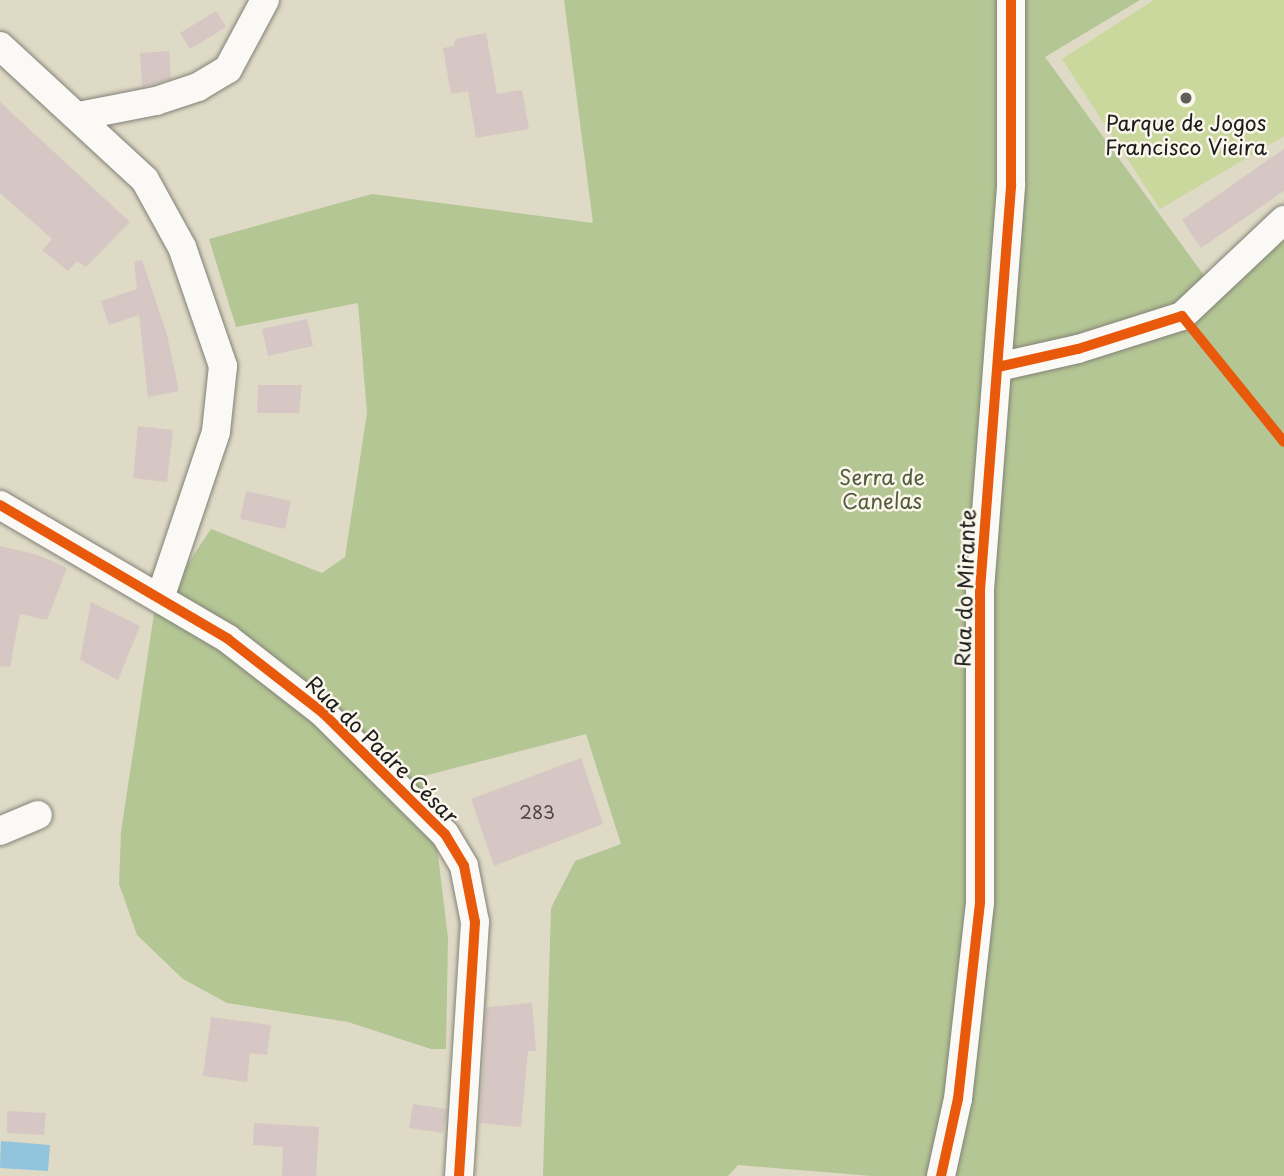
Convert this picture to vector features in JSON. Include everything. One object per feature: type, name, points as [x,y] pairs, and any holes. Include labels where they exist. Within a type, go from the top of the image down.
[{"type":"street","points":[[79,116],[156,101],[198,87],[228,69],[265,0]]},
{"type":"street","name":"Rua do Mirante","points":[[941,1176],[958,1099],[980,902],[980,590],[1011,184],[1010,0]]},
{"type":"street","points":[[0,46],[79,116],[145,180],[182,247],[223,366],[216,432],[160,598]]},
{"type":"street","points":[[998,366],[1078,349],[1182,316],[1284,220]]},
{"type":"street","name":"Rua do Padre César","points":[[0,505],[228,639],[323,713],[433,818],[457,850],[470,882],[475,922],[459,1176]]},
{"type":"street","points":[[0,831],[38,815]]},
{"type":"green space","name":"Serra de Canelas","points":[[564,0],[1140,0],[1045,57],[1219,296],[1284,233],[1284,1176],[872,1176],[738,1165],[728,1176],[543,1176],[551,908],[575,861],[621,844],[586,734],[420,777],[432,806],[448,938],[446,1049],[431,1049],[348,1022],[227,1003],[183,979],[137,935],[119,884],[121,832],[154,614],[211,529],[322,573],[345,557],[367,413],[358,303],[236,327],[209,239],[372,194],[593,223]]},
{"type":"green space","name":"Parque de Jogos Francisco Vieira","points":[[1154,0],[1284,0],[1284,136],[1160,209],[1062,59]]},
{"type":"water","points":[[1,1141],[50,1145],[48,1171],[0,1168]]},
{"type":"building","points":[[216,11],[226,27],[190,49],[180,33]]},
{"type":"building","points":[[486,33],[497,94],[522,90],[529,129],[476,138],[468,91],[451,94],[443,48],[454,46],[455,39]]},
{"type":"building","points":[[169,51],[171,79],[142,87],[140,53]]},
{"type":"building","points":[[0,102],[130,222],[86,267],[77,261],[68,271],[42,250],[52,239],[0,193]]},
{"type":"building","points":[[1284,149],[1284,191],[1201,248],[1182,220]]},
{"type":"building","points":[[142,260],[167,335],[179,391],[148,397],[139,315],[109,325],[101,301],[137,289],[134,262]]},
{"type":"building","points":[[307,319],[313,346],[268,356],[262,329]]},
{"type":"building","points":[[258,385],[302,385],[299,413],[257,413]]},
{"type":"building","points":[[138,426],[173,430],[167,482],[133,478]]},
{"type":"building","points":[[246,491],[291,501],[285,529],[240,519]]},
{"type":"building","points":[[0,546],[38,555],[67,568],[47,620],[20,614],[10,667],[0,666]]},
{"type":"building","points":[[91,602],[140,626],[118,680],[80,660]]},
{"type":"building","points":[[581,758],[603,824],[494,866],[471,799]]},
{"type":"building","points":[[532,1003],[536,1051],[528,1051],[521,1127],[480,1123],[486,1007]]},
{"type":"building","points":[[211,1017],[271,1025],[267,1055],[250,1053],[247,1082],[203,1076]]},
{"type":"building","points":[[413,1104],[447,1109],[443,1133],[409,1128]]},
{"type":"building","points":[[7,1111],[46,1113],[44,1135],[7,1133]]},
{"type":"building","points":[[254,1123],[319,1127],[316,1176],[282,1176],[283,1147],[253,1145]]},
{"type":"cycle path","points":[[941,1176],[958,1099],[980,902],[980,590],[1011,184],[1011,0]]},
{"type":"cycle path","points":[[998,367],[1078,349],[1182,316],[1284,442]]},
{"type":"cycle path","points":[[0,505],[228,639],[323,713],[445,834],[464,866],[475,922],[459,1176]]},
{"type":"place","name":"Parque de Jogos Francisco Vieira","points":[[1186,98]]}]
